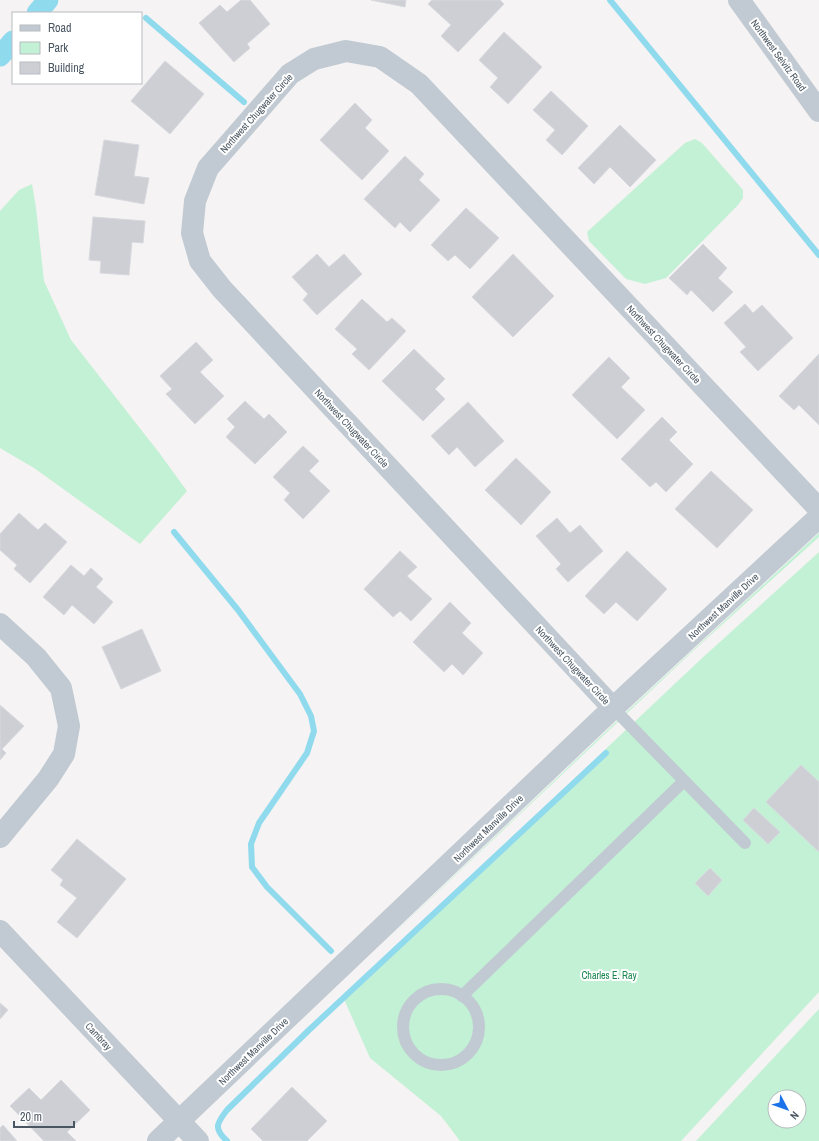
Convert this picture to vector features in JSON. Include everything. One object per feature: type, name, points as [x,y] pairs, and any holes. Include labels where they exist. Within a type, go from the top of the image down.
[{"type":"street","name":"Northwest Selvitz Road","points":[[739,0],[817,103]]},
{"type":"street","name":"Northwest Chugwater Circle","points":[[613,708],[222,289],[200,262],[192,233],[195,201],[208,168],[290,74],[314,59],[346,51],[380,57],[419,84],[819,509]]},
{"type":"street","name":"Northwest Manville Drive","points":[[158,1141],[613,708],[819,517]]},
{"type":"street","points":[[0,624],[36,657],[61,688],[69,726],[64,754],[48,779],[0,837]]},
{"type":"street","name":"Cambray","points":[[0,931],[198,1141]]},
{"type":"lane","points":[[613,708],[745,843]]},
{"type":"lane","points":[[462,996],[684,781]]},
{"type":"lane","points":[[438,989],[455,991],[462,996],[471,1004],[478,1018],[478,1032],[473,1046],[463,1057],[449,1064],[434,1064],[421,1059],[409,1047],[403,1032],[404,1020],[410,1005],[422,994],[438,989]]},
{"type":"green space","points":[[695,139],[702,143],[743,190],[743,198],[738,205],[666,278],[645,284],[626,279],[589,241],[587,232],[685,143]]},
{"type":"green space","points":[[32,184],[44,281],[71,340],[187,491],[140,544],[34,468],[0,448],[0,211],[19,190]]},
{"type":"green space","points":[[819,533],[819,537],[693,651],[375,951],[621,717]]},
{"type":"green space","name":"Charles E. Ray","points":[[819,552],[819,992],[681,1141],[460,1141],[441,1116],[370,1058],[343,997],[700,660]]},
{"type":"green space","points":[[819,1009],[819,1141],[696,1141]]},
{"type":"building","points":[[241,0],[250,0],[270,24],[247,44],[250,48],[234,62],[199,23],[220,5],[227,12]]},
{"type":"building","points":[[371,0],[406,0],[405,7]]},
{"type":"building","points":[[432,0],[500,0],[504,4],[458,52],[441,36],[451,25],[428,4]]},
{"type":"building","points":[[504,32],[542,67],[508,104],[490,87],[498,78],[479,60]]},
{"type":"building","points":[[165,61],[204,94],[170,134],[131,101]]},
{"type":"building","points":[[551,91],[588,126],[562,155],[546,140],[555,130],[533,110]]},
{"type":"building","points":[[355,103],[372,120],[365,128],[389,151],[362,180],[320,140]]},
{"type":"building","points":[[620,125],[656,160],[630,187],[610,167],[594,184],[578,168]]},
{"type":"building","points":[[104,140],[139,145],[134,176],[149,178],[144,204],[95,195]]},
{"type":"building","points":[[405,156],[424,174],[419,180],[440,200],[410,232],[400,222],[395,228],[364,199]]},
{"type":"building","points":[[466,208],[499,238],[470,269],[455,255],[448,261],[431,245]]},
{"type":"building","points":[[93,217],[145,221],[143,243],[132,242],[129,275],[100,273],[101,261],[89,260]]},
{"type":"building","points":[[703,244],[727,268],[718,278],[733,292],[713,312],[691,290],[687,295],[669,278]]},
{"type":"building","points":[[317,254],[329,267],[344,254],[362,274],[317,315],[303,300],[308,294],[292,277]]},
{"type":"building","points":[[513,254],[554,296],[513,337],[472,297]]},
{"type":"building","points":[[362,299],[387,322],[392,318],[406,331],[369,370],[352,354],[357,349],[335,329]]},
{"type":"building","points":[[745,304],[753,313],[762,305],[793,338],[758,371],[740,352],[746,347],[724,323]]},
{"type":"building","points":[[196,342],[213,360],[200,372],[224,396],[195,424],[166,394],[172,389],[160,376]]},
{"type":"building","points":[[414,349],[445,379],[435,389],[445,399],[423,421],[382,381]]},
{"type":"building","points":[[819,354],[819,425],[799,405],[794,410],[779,396]]},
{"type":"building","points":[[609,357],[630,378],[621,387],[645,410],[617,439],[572,395]]},
{"type":"building","points":[[245,401],[264,419],[269,414],[287,432],[255,464],[226,437],[235,427],[227,419]]},
{"type":"building","points":[[468,402],[504,441],[475,467],[457,447],[449,455],[431,436]]},
{"type":"building","points":[[662,417],[677,432],[669,440],[693,464],[666,492],[656,482],[650,487],[621,459]]},
{"type":"building","points":[[303,446],[319,461],[309,471],[330,491],[303,519],[284,500],[290,493],[273,477]]},
{"type":"building","points":[[516,458],[551,492],[521,525],[485,490]]},
{"type":"building","points":[[711,471],[753,510],[717,548],[675,509]]},
{"type":"building","points":[[19,513],[38,530],[45,523],[67,542],[30,583],[14,569],[17,565],[0,550],[0,534]]},
{"type":"building","points":[[557,518],[570,533],[580,525],[603,551],[568,582],[556,569],[561,564],[536,536]]},
{"type":"building","points":[[400,551],[417,567],[407,576],[432,599],[411,621],[400,611],[393,617],[364,589]]},
{"type":"building","points":[[627,551],[667,589],[637,621],[616,602],[604,614],[585,596]]},
{"type":"building","points":[[71,565],[84,576],[91,568],[103,579],[96,587],[113,602],[94,624],[72,605],[64,615],[43,597]]},
{"type":"building","points":[[450,602],[471,623],[462,633],[483,653],[463,675],[452,664],[444,672],[413,642]]},
{"type":"building","points":[[142,629],[161,671],[121,689],[102,647]]},
{"type":"building","points":[[0,705],[24,726],[2,749],[6,753],[0,760]]},
{"type":"building","points":[[801,765],[819,782],[819,852],[766,802]]},
{"type":"building","points":[[754,808],[780,832],[768,844],[743,820]]},
{"type":"building","points":[[77,839],[126,879],[77,938],[57,922],[77,898],[60,885],[63,880],[51,870]]},
{"type":"building","points":[[710,868],[722,880],[708,896],[695,883]]},
{"type":"building","points":[[0,1003],[8,1010],[0,1019]]},
{"type":"building","points":[[61,1080],[90,1110],[67,1132],[76,1141],[44,1141],[10,1106],[29,1088],[41,1100]]},
{"type":"building","points":[[292,1087],[327,1121],[307,1141],[263,1141],[251,1129]]},
{"type":"building","points":[[3,1125],[17,1141],[0,1141],[0,1128]]},
{"type":"waterway","points":[[38,12],[48,0]]},
{"type":"waterway","points":[[610,0],[819,255]]},
{"type":"waterway","points":[[146,18],[244,102]]},
{"type":"waterway","points":[[0,56],[12,42]]},
{"type":"waterway","points":[[174,532],[238,610],[300,694],[311,716],[314,731],[307,753],[259,823],[251,844],[252,867],[267,887],[331,951]]},
{"type":"waterway","points":[[227,1141],[218,1129],[219,1122],[227,1110],[309,1030],[606,753]]}]
